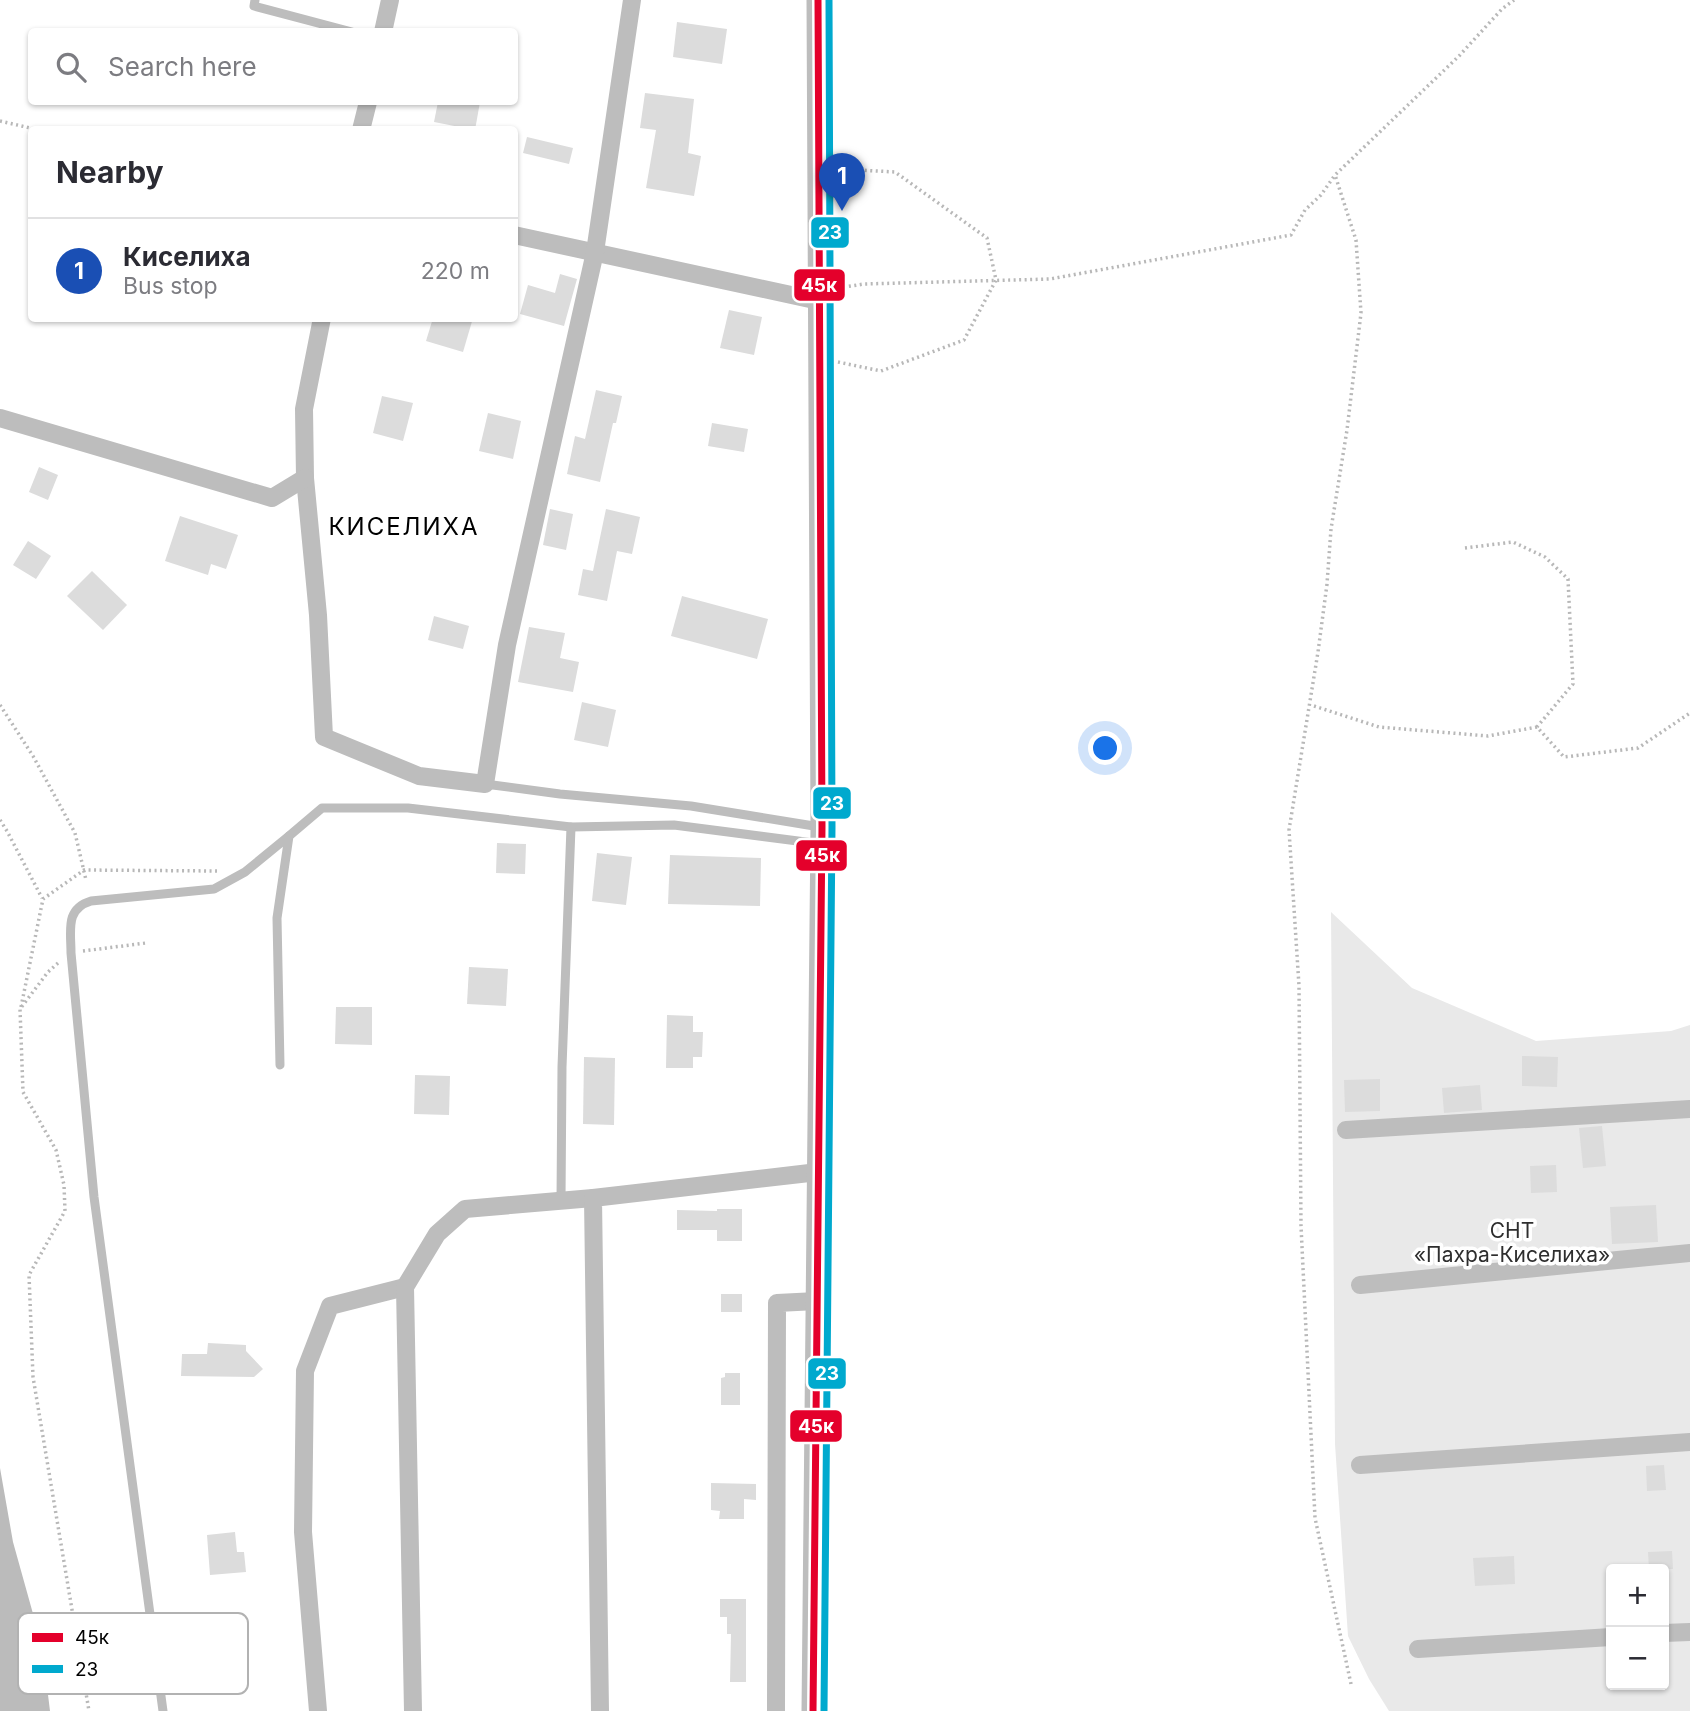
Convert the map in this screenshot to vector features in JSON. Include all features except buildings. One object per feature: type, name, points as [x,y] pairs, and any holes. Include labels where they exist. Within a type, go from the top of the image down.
[{"type":"street","points":[[384,28],[390,0]]},
{"type":"street","points":[[321,322],[304,410],[305,478],[318,615],[324,737],[419,776],[485,784],[507,645],[595,252],[632,0]]},
{"type":"street","points":[[813,1711],[822,836],[818,0]]},
{"type":"street","points":[[362,126],[367,105]]},
{"type":"street","points":[[518,236],[819,296]]},
{"type":"street","points":[[0,418],[272,498],[305,478]]},
{"type":"street","points":[[1346,1130],[1690,1109]]},
{"type":"street","points":[[414,1711],[405,1287],[437,1234],[464,1209],[593,1198],[818,1172]]},
{"type":"street","points":[[593,1198],[600,1711]]},
{"type":"street","points":[[1360,1285],[1690,1253]]},
{"type":"street","points":[[318,1711],[303,1532],[305,1371],[330,1306],[405,1287]]},
{"type":"street","points":[[776,1711],[777,1304],[817,1301]]},
{"type":"street","points":[[1360,1465],[1690,1442]]},
{"type":"street","points":[[1669,1633],[1690,1632]]},
{"type":"street","points":[[1418,1649],[1606,1637]]},
{"type":"lane","points":[[255,0],[254,6],[337,28]]},
{"type":"lane","points":[[485,784],[691,806],[822,836]]},
{"type":"lane","points":[[150,1613],[94,1197],[71,953],[71,917],[80,904],[214,889],[245,872],[322,808],[408,808],[571,827],[674,825],[822,836]]},
{"type":"lane","points":[[561,1200],[562,1067],[571,827]]},
{"type":"lane","points":[[280,1065],[277,918],[289,836]]},
{"type":"path","points":[[819,296],[864,284],[1050,279],[1291,234],[1305,210],[1321,195],[1335,174],[1459,57],[1502,9],[1514,0]]},
{"type":"path","points":[[0,121],[28,127]]},
{"type":"path","points":[[818,168],[895,172],[987,237],[996,280],[964,340],[881,370],[819,359]]},
{"type":"path","points":[[1335,174],[1356,240],[1361,313],[1347,430],[1331,529],[1312,705],[1289,830],[1299,986],[1301,1226],[1315,1518],[1351,1684]]},
{"type":"path","points":[[1312,705],[1379,727],[1488,736],[1537,727],[1573,684],[1568,579],[1545,557],[1513,542],[1465,548]]},
{"type":"path","points":[[0,705],[33,756],[75,833],[86,880]]},
{"type":"path","points":[[1537,727],[1564,757],[1638,748],[1690,713]]},
{"type":"path","points":[[0,820],[43,899]]},
{"type":"path","points":[[73,1613],[33,1377],[29,1275],[65,1211],[64,1185],[56,1150],[23,1092],[20,1009],[48,972],[71,953],[146,943]]},
{"type":"green space","name":"СНТ «Пахра-Киселиха»","points":[[1331,912],[1412,988],[1536,1041],[1671,1031],[1690,1025],[1690,1711],[1389,1711],[1369,1679],[1348,1636],[1335,1444]]},
{"type":"shaded area","points":[[0,1468],[13,1542],[33,1613],[18,1613],[18,1694],[48,1694],[50,1711],[0,1711]]},
{"type":"transit line","name":"45к","points":[[813,1711],[822,827],[818,0]]},
{"type":"transit line","name":"23","points":[[824,1711],[832,827],[829,0]]},
{"type":"place","name":"Киселиха","points":[[842,211]]},
{"type":"district","name":"КИСЕЛИХА","points":[[404,527]]}]
